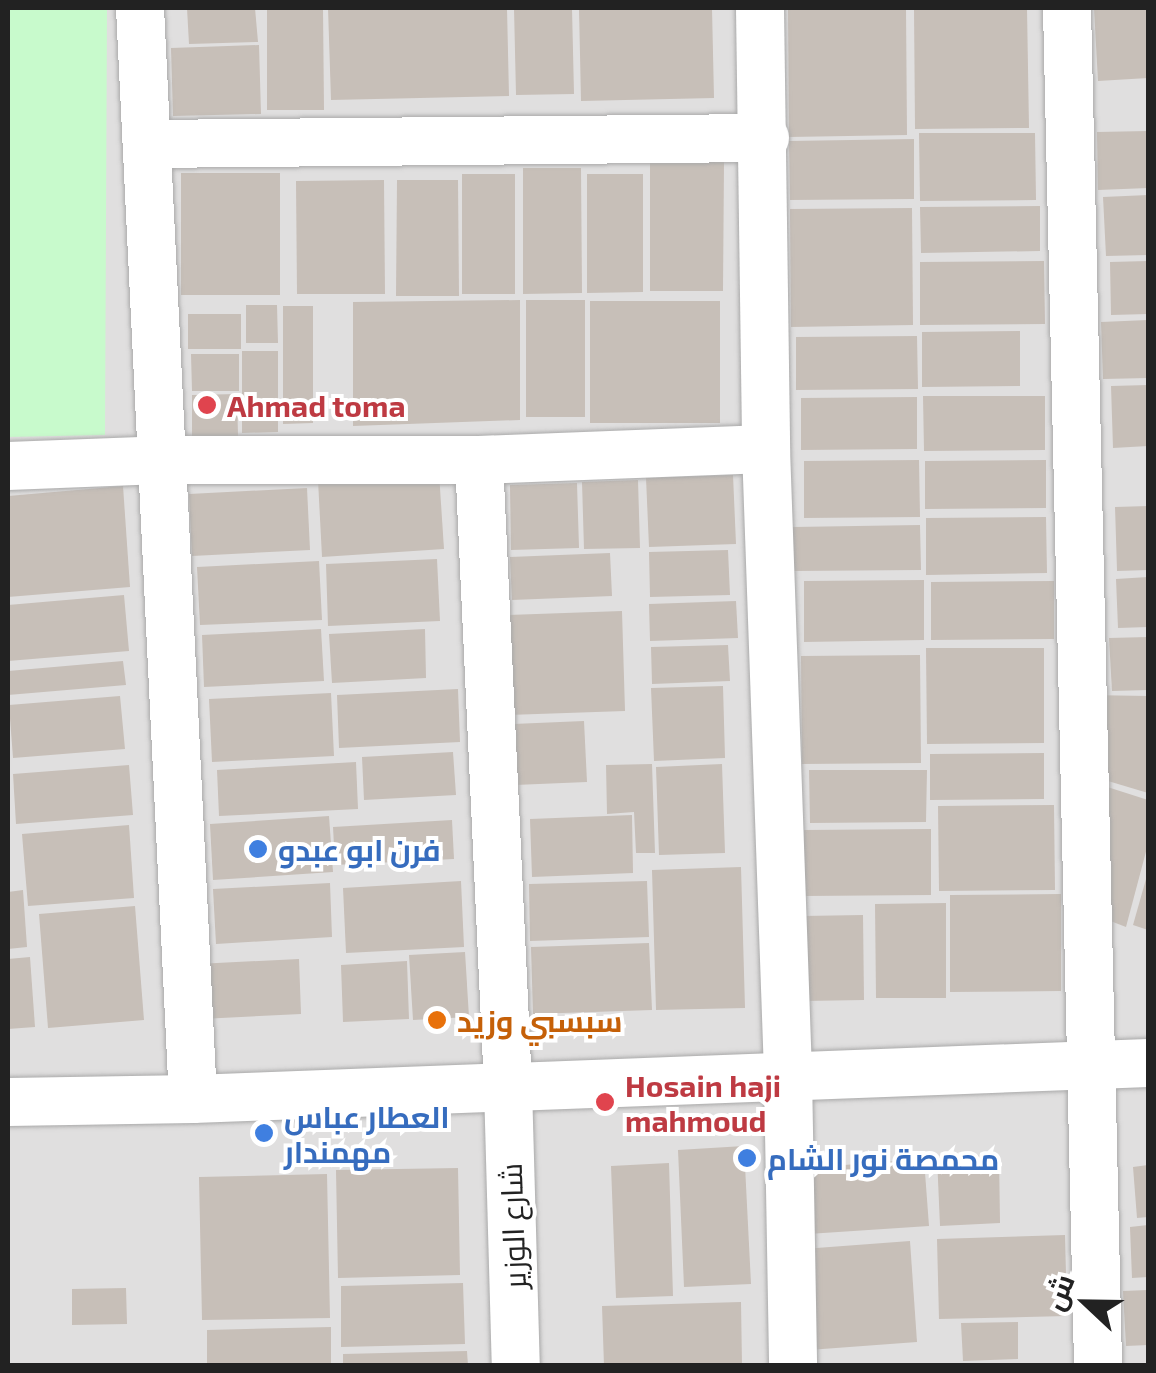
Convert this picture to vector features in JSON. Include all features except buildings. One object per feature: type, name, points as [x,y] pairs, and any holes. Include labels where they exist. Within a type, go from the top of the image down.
[{"type":"street","points":[[140,8],[193,1100]]},
{"type":"street","points":[[760,8],[765,138],[766,448],[788,1074],[792,1366]]},
{"type":"street","points":[[1067,8],[1098,1366]]},
{"type":"street","points":[[146,144],[765,138]]},
{"type":"street","points":[[8,466],[161,460],[479,460],[766,448]]},
{"type":"street","name":"شارع الوزير","points":[[479,460],[508,1086],[516,1366]]},
{"type":"street","points":[[8,1102],[193,1100],[1148,1063]]},
{"type":"shaded area","points":[[8,8],[1148,8],[1148,1365],[8,1365]]},
{"type":"green space","points":[[8,8],[107,8],[105,435],[8,437]]},
{"type":"place","name":"Ahmad toma","points":[[207,405]]},
{"type":"place","name":"فرن ابو عبدو","points":[[258,849]]},
{"type":"place","name":"سبسبي وزيد","points":[[437,1020]]},
{"type":"place","name":"Hosain haji mahmoud","points":[[605,1102]]},
{"type":"place","name":"العطار عباس مهمندار","points":[[264,1133]]},
{"type":"place","name":"محمصة نور الشام","points":[[747,1158]]}]
